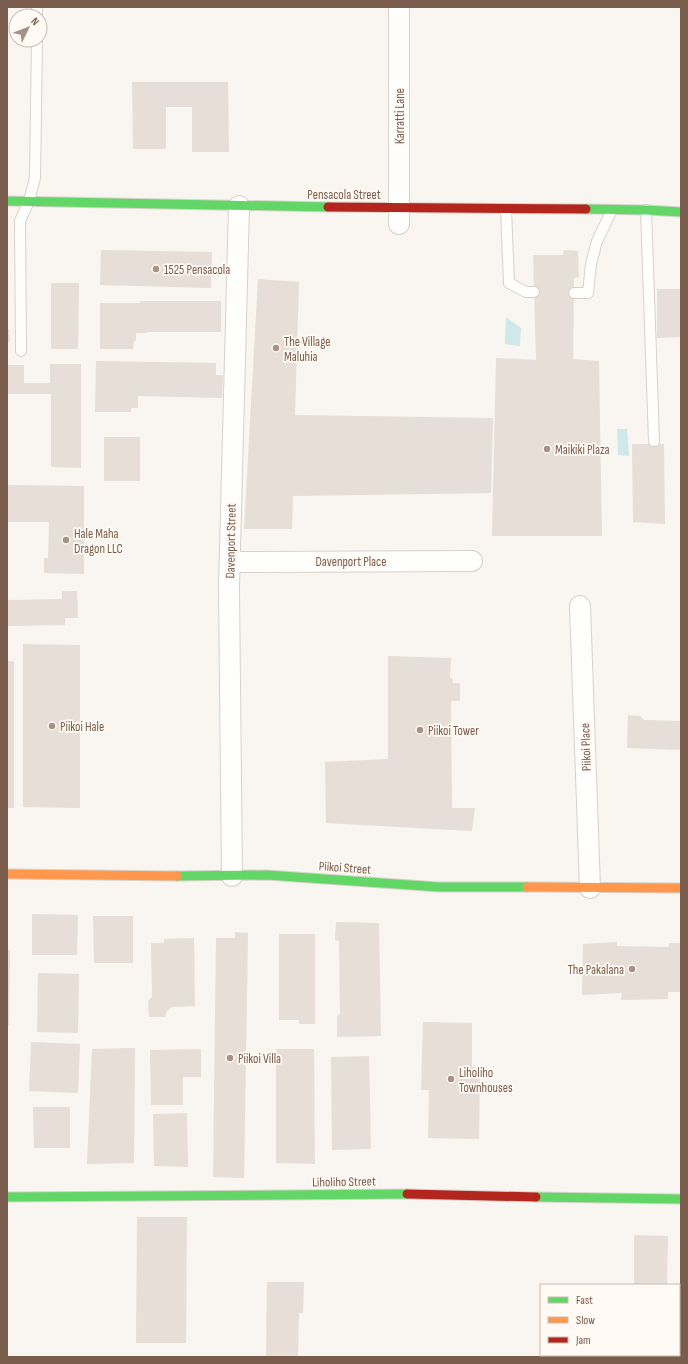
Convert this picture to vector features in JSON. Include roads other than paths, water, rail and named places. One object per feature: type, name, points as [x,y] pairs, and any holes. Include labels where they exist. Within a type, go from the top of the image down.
[{"type":"main road","name":"Pensacola Street","points":[[7,201],[239,206],[399,216],[506,209],[646,210],[681,212]]},
{"type":"main road","name":"Piikoi Street","points":[[7,874],[267,875],[438,887],[681,888]]},
{"type":"main road","name":"Liholiho Street","points":[[7,1197],[398,1194],[681,1199]]},
{"type":"street","name":"Karratti Lane","points":[[399,7],[399,216]]},
{"type":"street","name":"Davenport Street","points":[[232,876],[230,562],[239,206]]},
{"type":"street","name":"Davenport Place","points":[[230,562],[472,561]]},
{"type":"street","name":"Piikoi Place","points":[[580,606],[590,888]]},
{"type":"lane","points":[[21,351],[20,221],[29,201],[35,178],[37,48]]},
{"type":"lane","points":[[506,209],[509,283],[526,292],[534,292]]},
{"type":"lane","points":[[574,292],[588,293],[591,264],[597,241],[612,210]]},
{"type":"lane","points":[[646,210],[654,441]]},
{"type":"water","points":[[506,317],[521,328],[520,346],[505,344]]},
{"type":"water","points":[[617,429],[627,429],[629,456],[618,455]]},
{"type":"place","name":"1525 Pensacola","points":[[156,269]]},
{"type":"place","name":"The Village Maluhia","points":[[276,348]]},
{"type":"place","name":"Maikiki Plaza","points":[[547,449]]},
{"type":"place","name":"Hale Maha Dragon LLC","points":[[66,540]]},
{"type":"place","name":"Piikoi Hale","points":[[52,726]]},
{"type":"place","name":"Piikoi Tower","points":[[420,730]]},
{"type":"place","name":"The Pakalana","points":[[632,969]]},
{"type":"place","name":"Piikoi Villa","points":[[230,1058]]},
{"type":"place","name":"Liholiho Townhouses","points":[[451,1079]]}]
